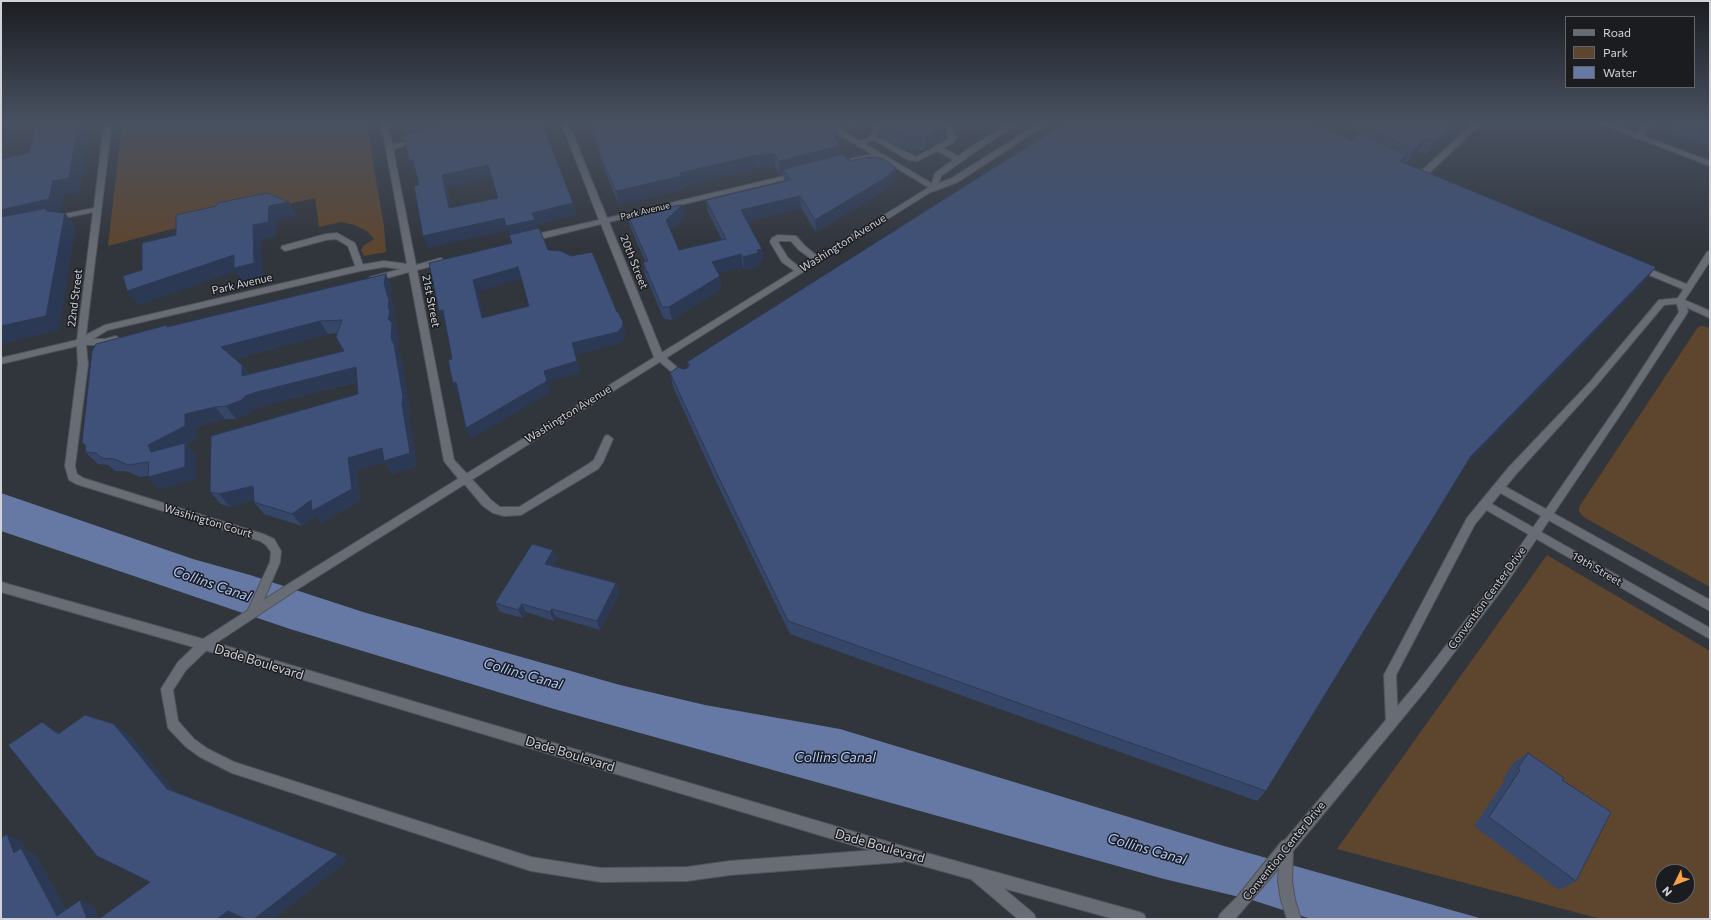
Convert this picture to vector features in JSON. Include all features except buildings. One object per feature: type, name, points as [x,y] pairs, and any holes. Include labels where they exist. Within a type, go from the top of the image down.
[{"type":"street","name":"22nd Street","points":[[73,477],[70,466],[83,364],[81,342],[103,165]]},
{"type":"street","name":"21st Street","points":[[391,165],[449,461],[487,502],[497,510],[504,512],[521,511],[594,466],[598,462],[608,439]]},
{"type":"street","name":"20th Street","points":[[581,165],[659,356],[686,379]]},
{"type":"street","points":[[895,165],[934,187]]},
{"type":"street","name":"Washington Avenue","points":[[934,187],[938,175],[951,165]]},
{"type":"street","name":"Washington Avenue","points":[[909,854],[730,868],[687,874],[601,875],[531,864],[232,767],[204,753],[190,742],[172,724],[168,689],[182,666],[204,645],[250,614],[659,356],[934,187],[955,180],[979,165]]},
{"type":"street","points":[[1422,176],[1434,165]]},
{"type":"street","name":"Park Avenue","points":[[519,242],[805,173]]},
{"type":"street","points":[[48,220],[98,209]]},
{"type":"street","points":[[285,248],[326,237],[337,236],[352,245],[360,268]]},
{"type":"street","points":[[799,270],[785,260],[774,242],[775,240],[778,238],[793,238],[802,248],[817,259]]},
{"type":"street","name":"Convention Center Drive","points":[[1225,919],[1284,854],[1421,687],[1495,590],[1548,514],[1684,311],[1680,301],[1710,254]]},
{"type":"street","name":"Park Avenue","points":[[364,281],[450,258]]},
{"type":"street","name":"Park Avenue","points":[[81,342],[105,328],[360,268],[384,264],[412,267]]},
{"type":"street","points":[[1635,266],[1688,288]]},
{"type":"street","points":[[1392,722],[1390,675],[1471,521],[1498,487],[1593,384],[1662,302],[1680,301],[1710,314]]},
{"type":"street","name":"Park Avenue","points":[[1,361],[81,342],[105,342],[128,337]]},
{"type":"street","name":"Washington Court","points":[[73,477],[80,481],[263,538],[274,545],[276,552],[269,575],[250,614]]},
{"type":"street","name":"19th Street","points":[[1498,487],[1710,606]]},
{"type":"street","name":"19th Street","points":[[1485,504],[1710,634]]},
{"type":"street","name":"Dade Boulevard","points":[[1,587],[204,645],[974,873],[1139,919]]},
{"type":"street","points":[[1284,854],[1288,900],[1294,919]]},
{"type":"street","points":[[974,873],[1028,919]]},
{"type":"green space","points":[[117,165],[373,165],[384,226],[386,252],[364,256],[361,250],[363,246],[374,239],[367,231],[354,225],[341,222],[319,227],[315,198],[168,230],[108,246]]},
{"type":"green space","points":[[1703,326],[1710,328],[1710,587],[1585,518],[1579,512],[1579,507],[1698,327]]},
{"type":"green space","points":[[1547,555],[1710,651],[1710,919],[1601,919],[1337,849]]},
{"type":"water","name":"Collins Canal","points":[[1,493],[193,559],[250,575],[363,612],[620,685],[705,705],[840,729],[1224,846],[1483,919],[1311,919],[1252,900],[1164,879],[554,709],[290,629],[1,531]]}]
